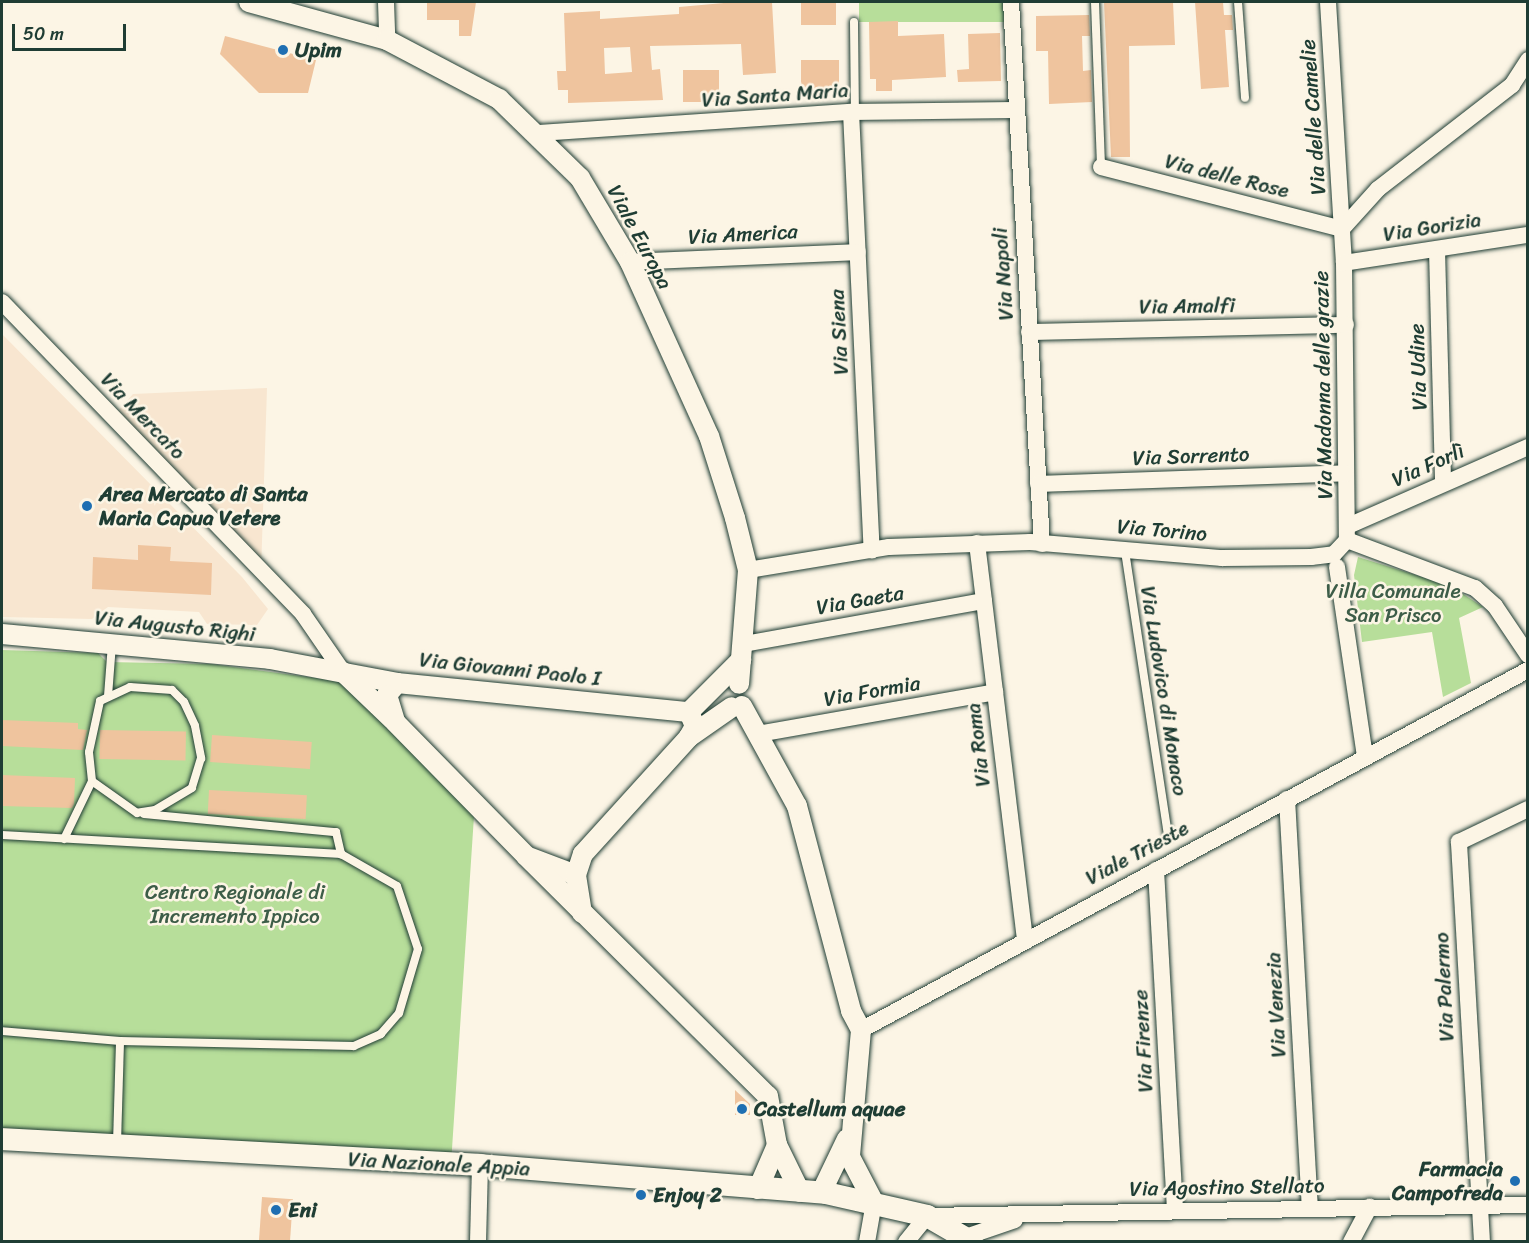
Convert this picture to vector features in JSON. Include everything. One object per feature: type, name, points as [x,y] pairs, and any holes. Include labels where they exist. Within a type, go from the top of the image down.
[{"type":"main road","name":"Via Nazionale Appia","points":[[2,1139],[480,1165],[811,1192],[874,1203],[927,1216],[964,1240]]},
{"type":"street","name":"Viale Europa","points":[[249,2],[387,40],[499,99],[539,133],[580,178],[630,262],[709,436],[748,570],[739,684],[724,694],[737,706]]},
{"type":"street","points":[[386,2],[387,40]]},
{"type":"street","name":"Via Napoli","points":[[1011,2],[1015,110],[1042,544]]},
{"type":"street","name":"Via delle Camelie","points":[[1328,2],[1342,229]]},
{"type":"street","points":[[1342,229],[1378,189],[1512,85],[1527,60]]},
{"type":"street","name":"Via Santa Maria","points":[[539,133],[853,112],[1015,110]]},
{"type":"street","name":"Via Siena","points":[[853,112],[872,549]]},
{"type":"street","name":"Via delle Rose","points":[[1101,167],[1342,229]]},
{"type":"street","name":"Via Madonna delle grazie","points":[[1342,229],[1346,325],[1347,533]]},
{"type":"street","name":"Via Gorizia","points":[[1344,263],[1527,235]]},
{"type":"street","name":"Via Udine","points":[[1437,250],[1443,483]]},
{"type":"street","name":"Via America","points":[[630,262],[858,252]]},
{"type":"street","name":"Via Mercato","points":[[2,302],[303,614],[343,672]]},
{"type":"street","name":"Via Amalfi","points":[[1029,332],[1346,325]]},
{"type":"street","name":"Via Forlì","points":[[1347,533],[1443,483],[1527,447]]},
{"type":"street","name":"Via Sorrento","points":[[1038,484],[1346,473]]},
{"type":"street","points":[[1347,533],[1474,588],[1495,606],[1527,655]]},
{"type":"street","name":"Via Torino","points":[[748,570],[872,549],[976,543],[1311,557],[1334,554],[1347,533]]},
{"type":"street","name":"Via Roma","points":[[976,543],[1025,941]]},
{"type":"street","points":[[1337,567],[1365,756]]},
{"type":"street","name":"Via Gaeta","points":[[742,652],[984,601]]},
{"type":"street","name":"Via Augusto Righi","points":[[2,634],[112,644],[343,672],[397,683]]},
{"type":"street","points":[[582,913],[576,875],[584,854],[689,737],[695,726],[689,712],[742,652]]},
{"type":"street","name":"Viale Trieste","points":[[861,1030],[1527,670]]},
{"type":"street","points":[[343,672],[582,913],[768,1096],[777,1144],[811,1192],[849,1134]]},
{"type":"street","name":"Via Giovanni Paolo I","points":[[395,722],[387,695],[397,683],[689,712]]},
{"type":"street","name":"Via Formia","points":[[758,734],[994,692]]},
{"type":"street","points":[[689,737],[737,706],[758,734],[797,806],[851,1011],[861,1030],[849,1134],[857,1177],[874,1203],[867,1242]]},
{"type":"street","name":"Via Venezia","points":[[1287,799],[1310,1208]]},
{"type":"street","name":"Via Palermo","points":[[1479,1206],[1459,842],[1527,809]]},
{"type":"street","points":[[526,856],[576,875]]},
{"type":"street","name":"Via Firenze","points":[[1156,870],[1175,1210]]},
{"type":"street","points":[[758,1189],[777,1144]]},
{"type":"street","points":[[478,1242],[480,1165]]},
{"type":"street","name":"Via Agostino Stellato","points":[[927,1216],[1527,1205]]},
{"type":"street","points":[[1479,1206],[1482,1242]]},
{"type":"street","points":[[1351,1242],[1370,1207]]},
{"type":"street","points":[[964,1240],[1051,1213]]},
{"type":"street","points":[[906,1242],[927,1216]]},
{"type":"lane","points":[[1095,2],[1101,167]]},
{"type":"lane","points":[[1238,2],[1245,98]]},
{"type":"lane","points":[[853,112],[854,22]]},
{"type":"lane","name":"Via Ludovico di Monaco","points":[[1125,550],[1168,836]]},
{"type":"lane","points":[[64,839],[92,781],[92,723],[108,696],[112,644]]},
{"type":"lane","points":[[108,696],[130,687],[172,690],[195,726],[201,758],[192,788],[155,810],[137,813]]},
{"type":"lane","points":[[92,781],[137,813],[336,832],[341,854]]},
{"type":"lane","points":[[2,835],[341,854],[397,886],[418,949],[399,1013],[381,1034],[354,1046],[120,1041],[2,1031]]},
{"type":"lane","points":[[117,1147],[120,1041]]},
{"type":"shaded area","name":"Area Mercato di Santa Maria Capua Vetere","points":[[2,334],[242,577],[268,609],[257,625],[207,624],[199,612],[108,607],[92,619],[2,617]]},
{"type":"shaded area","name":"Area Mercato di Santa Maria Capua Vetere","points":[[267,388],[261,572],[113,417],[133,394]]},
{"type":"green space","points":[[859,2],[1004,2],[1004,22],[859,22]]},
{"type":"green space","name":"Villa Comunale San Prisco","points":[[1358,557],[1451,586],[1483,607],[1459,618],[1471,683],[1443,697],[1432,632],[1362,642],[1354,575]]},
{"type":"green space","name":"Centro Regionale di Incremento Ippico","points":[[2,650],[98,653],[107,662],[211,664],[346,682],[474,816],[451,1164],[2,1139]]},
{"type":"building","points":[[427,2],[476,2],[471,36],[459,36],[459,20],[427,20]]},
{"type":"building","points":[[735,2],[772,2],[776,73],[743,75],[741,44],[650,46],[652,70],[660,69],[663,100],[568,103],[568,90],[558,90],[557,71],[566,71],[564,13],[600,11],[600,19],[679,14],[679,7]],"holes":[[[630,47],[632,72],[605,74],[604,48]]]},
{"type":"building","points":[[801,2],[836,2],[836,25],[801,25]]},
{"type":"building","points":[[1104,2],[1173,2],[1175,45],[1129,46],[1130,157],[1111,157]]},
{"type":"building","points":[[1195,2],[1223,2],[1224,15],[1232,15],[1233,30],[1225,30],[1229,87],[1201,89]]},
{"type":"building","points":[[1089,15],[1090,36],[1082,36],[1083,71],[1091,70],[1092,102],[1049,104],[1048,51],[1036,51],[1036,16]]},
{"type":"building","points":[[898,21],[898,36],[944,34],[946,77],[892,80],[892,91],[876,91],[876,79],[870,79],[869,22]]},
{"type":"building","points":[[1000,33],[1001,81],[958,82],[957,70],[969,69],[968,34]]},
{"type":"building","points":[[225,36],[316,60],[308,93],[259,93],[220,54]]},
{"type":"building","points":[[801,60],[839,60],[839,91],[801,91]]},
{"type":"building","points":[[683,70],[719,70],[719,102],[683,102]]},
{"type":"building","points":[[138,545],[171,547],[170,561],[212,563],[211,595],[92,589],[93,557],[138,560]]},
{"type":"building","points":[[2,720],[78,723],[78,729],[87,730],[83,750],[2,746]]},
{"type":"building","points":[[100,730],[186,732],[185,760],[99,759]]},
{"type":"building","points":[[212,735],[312,742],[310,769],[210,762]]},
{"type":"building","points":[[2,775],[75,778],[74,804],[72,808],[2,806]]},
{"type":"building","points":[[209,790],[307,795],[306,819],[208,814]]},
{"type":"building","name":"Castellum aquae","points":[[735,1090],[750,1104],[750,1115],[735,1115]]},
{"type":"building","points":[[262,1197],[293,1199],[290,1242],[259,1242]]},
{"type":"place","name":"Upim","points":[[283,50]]},
{"type":"place","name":"Area Mercato di Santa Maria Capua Vetere","points":[[87,506]]},
{"type":"place","name":"Castellum aquae","points":[[742,1109]]},
{"type":"place","name":"Farmacia Campofreda","points":[[1515,1181]]},
{"type":"place","name":"Enjoy 2","points":[[641,1195]]},
{"type":"place","name":"Eni","points":[[276,1210]]}]
